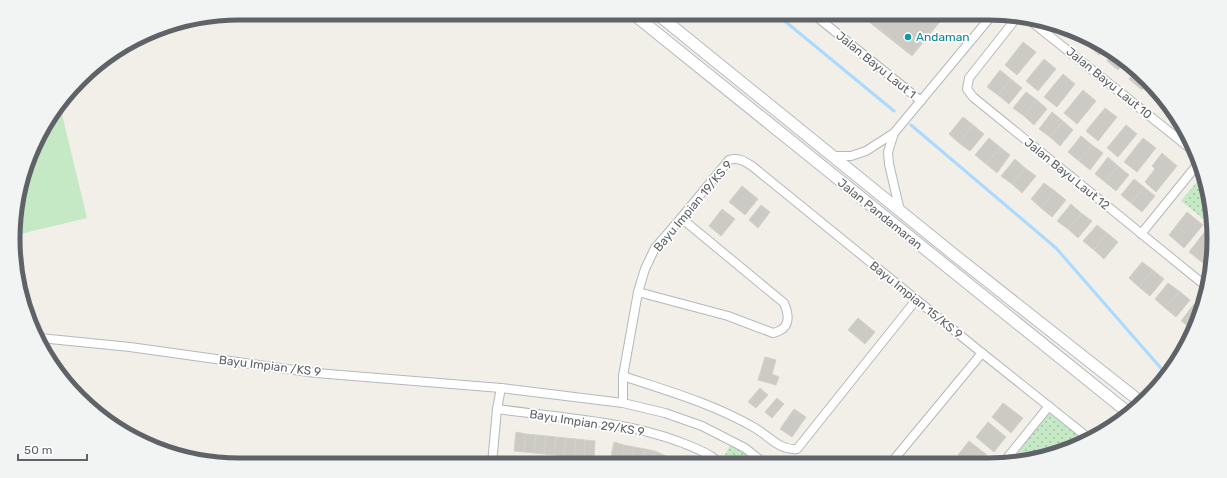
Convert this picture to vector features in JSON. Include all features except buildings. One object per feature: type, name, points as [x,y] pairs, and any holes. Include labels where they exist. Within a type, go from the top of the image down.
[{"type":"main road","name":"Jalan Pandamaran","points":[[641,20],[1125,410]]},
{"type":"main road","name":"Jalan Pandamaran","points":[[665,20],[900,211],[1137,399]]},
{"type":"street","name":"Jalan Bayu Laut 1","points":[[821,20],[921,101]]},
{"type":"street","points":[[833,156],[851,156],[866,151],[894,133],[987,20]]},
{"type":"street","name":"Jalan Bayu Laut 12","points":[[1014,22],[969,78],[967,89],[973,97],[1203,284]]},
{"type":"street","name":"Jalan Bayu Laut 10","points":[[1036,25],[1185,144]]},
{"type":"street","points":[[894,133],[888,152],[889,164],[900,211]]},
{"type":"street","name":"Bayu Impian 19/KS 9","points":[[622,403],[623,376],[638,292],[645,268],[655,248],[729,160],[735,158],[742,160]]},
{"type":"street","name":"Bayu Impian 15/KS 9","points":[[742,160],[752,166],[1085,435]]},
{"type":"street","points":[[1141,234],[1195,168]]},
{"type":"street","points":[[638,292],[728,316],[773,333],[780,331],[787,322],[788,313],[784,303],[681,218]]},
{"type":"street","points":[[623,376],[714,408],[755,428],[783,448],[791,450],[797,449],[916,300]]},
{"type":"street","name":"Bayu Impian /KS 9","points":[[44,338],[130,347],[316,373],[501,388],[622,403],[665,413],[702,426],[745,448],[758,458]]},
{"type":"street","points":[[895,458],[982,353]]},
{"type":"street","points":[[493,458],[497,410],[501,388]]},
{"type":"street","points":[[1008,457],[1049,406]]},
{"type":"street","name":"Bayu Impian 29/KS 9","points":[[497,410],[640,430],[666,437],[708,453],[714,458]]},
{"type":"green space","points":[[61,111],[87,218],[20,234],[22,210],[27,182],[49,129]]},
{"type":"green space","points":[[1199,179],[1207,221],[1181,201]]},
{"type":"green space","points":[[1049,406],[1082,436],[1045,451],[1008,457]]},
{"type":"green space","points":[[732,442],[753,458],[723,458]]},
{"type":"waterway","points":[[784,20],[894,111]]},
{"type":"waterway","points":[[911,125],[1056,248],[1163,371]]},
{"type":"place","name":"Andaman","points":[[908,37]]}]
